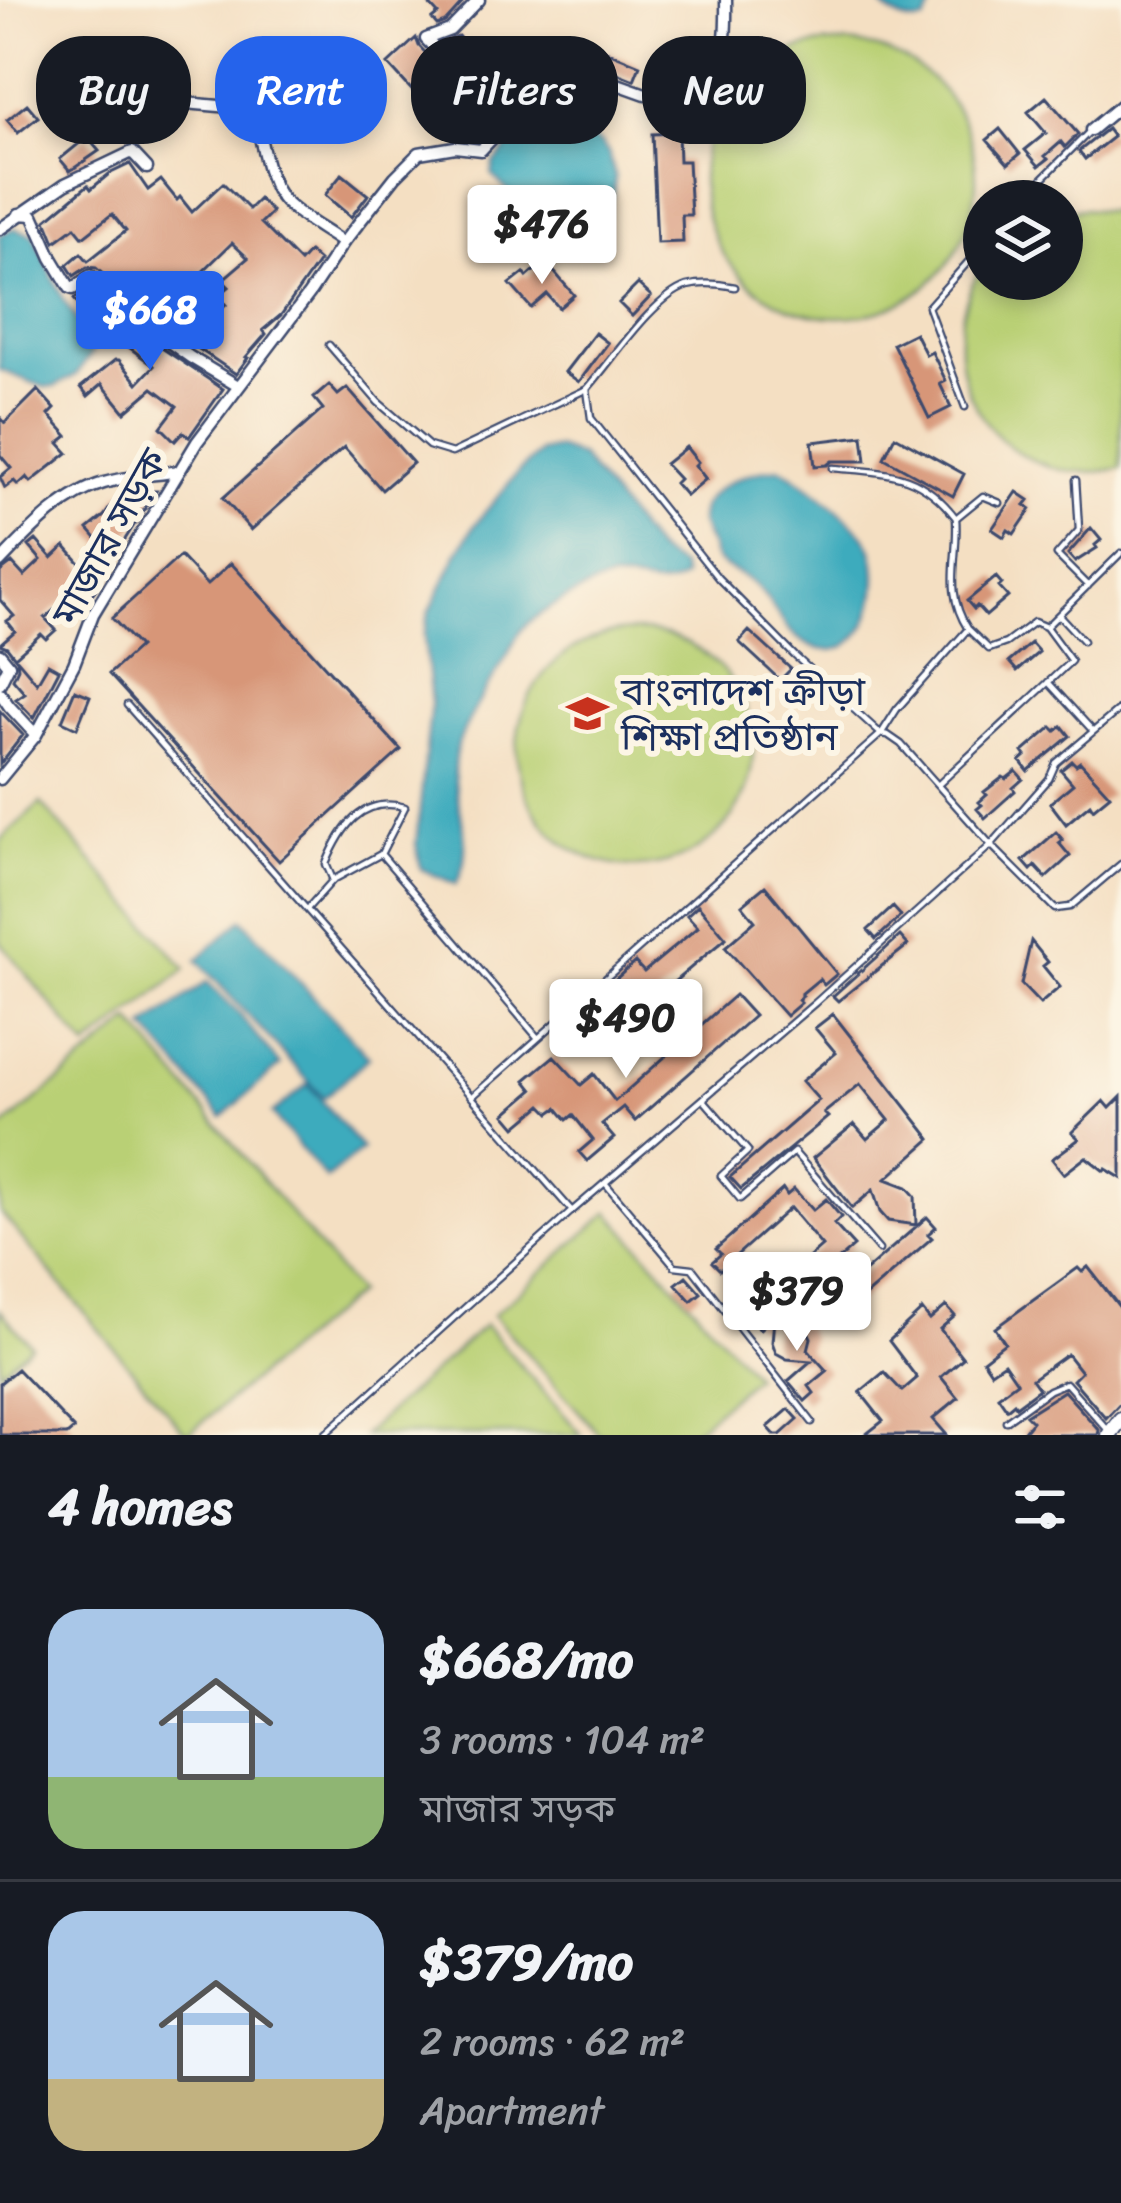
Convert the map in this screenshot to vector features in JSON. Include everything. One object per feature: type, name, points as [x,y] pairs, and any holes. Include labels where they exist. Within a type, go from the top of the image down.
[{"type":"street","points":[[434,36],[450,30],[479,0]]},
{"type":"street","name":"মাজার সড়ক","points":[[618,84],[665,101],[709,78],[726,40],[726,0]]},
{"type":"street","points":[[191,104],[253,109],[266,165],[284,201],[343,242]]},
{"type":"street","points":[[1091,130],[1121,105]]},
{"type":"street","name":"মাজার সড়ক","points":[[0,779],[35,735],[74,664],[93,614],[179,471],[343,242],[419,153],[455,147],[481,150],[487,144]]},
{"type":"street","points":[[0,229],[65,184],[132,152],[147,168]]},
{"type":"street","points":[[20,214],[33,215],[70,288],[90,276],[160,335],[238,386]]},
{"type":"street","points":[[0,562],[36,526],[82,492],[104,483],[179,471]]},
{"type":"street","points":[[0,654],[9,665],[0,683]]},
{"type":"street","points":[[0,693],[35,735]]},
{"type":"street","points":[[1110,1434],[1121,1419]]},
{"type":"lane","points":[[1042,180],[1091,130]]},
{"type":"lane","points":[[963,268],[928,307],[965,407]]},
{"type":"lane","points":[[329,345],[378,402],[429,446],[452,454],[587,389],[655,307],[686,286],[735,286]]},
{"type":"lane","points":[[587,389],[591,418],[718,578],[881,734],[901,744],[1054,909],[1070,907],[1121,864]]},
{"type":"lane","points":[[833,468],[898,473],[919,482],[956,518],[952,587],[958,614],[968,629],[989,649],[1006,644],[1034,622],[1046,627],[1072,661],[938,785]]},
{"type":"lane","points":[[1076,480],[1079,530],[1057,555],[1088,586]]},
{"type":"lane","points":[[956,518],[983,496],[1000,503]]},
{"type":"lane","points":[[1046,627],[1121,553]]},
{"type":"lane","points":[[1059,616],[1083,641]]},
{"type":"lane","points":[[472,1096],[881,734],[897,709],[968,629]]},
{"type":"lane","points":[[1048,682],[1093,731]]},
{"type":"lane","points":[[127,705],[572,1211]]},
{"type":"lane","points":[[323,1435],[991,845],[1049,779],[1056,763],[1121,708]]},
{"type":"lane","points":[[306,910],[333,880],[381,854],[405,807],[387,803],[368,807],[346,826],[326,864],[333,880]]},
{"type":"lane","points":[[381,854],[538,1038]]},
{"type":"lane","points":[[704,1099],[748,1151],[721,1176],[740,1199],[794,1152],[879,1250]]},
{"type":"lane","points":[[605,1183],[675,1266],[692,1268],[812,1422]]},
{"type":"lane","points":[[1006,1421],[1066,1383],[1110,1434]]},
{"type":"green space","points":[[812,46],[866,46],[915,66],[953,104],[973,153],[976,180],[963,180],[963,236],[953,256],[915,294],[866,314],[812,314],[763,294],[725,256],[705,207],[702,180],[708,144],[806,144],[806,48]]},
{"type":"green space","points":[[1083,209],[1121,212],[1121,468],[1077,471],[1038,462],[1005,443],[981,415],[965,381],[960,343],[966,303],[1083,300]]},
{"type":"green space","points":[[635,631],[680,640],[718,666],[744,704],[753,749],[744,794],[718,832],[680,858],[635,867],[590,858],[552,832],[526,794],[517,749],[526,704],[552,666],[590,640]]},
{"type":"green space","points":[[41,803],[186,969],[87,1048],[0,942],[0,840]]},
{"type":"green space","points":[[131,1021],[357,1293],[187,1435],[0,1212],[0,1130]]},
{"type":"green space","points":[[609,1212],[755,1376],[689,1435],[600,1435],[493,1315]]},
{"type":"green space","points":[[0,1310],[31,1345],[0,1372]]},
{"type":"green space","points":[[485,1325],[582,1435],[363,1435]]},
{"type":"water","points":[[877,0],[935,0],[925,21],[911,22],[898,18]]},
{"type":"water","points":[[512,144],[602,144],[615,176],[606,218],[588,231],[574,232],[550,215],[519,203],[492,175],[494,163]]},
{"type":"water","points":[[14,228],[33,234],[92,353],[76,375],[54,387],[0,370],[0,235]]},
{"type":"water","points":[[558,448],[581,457],[656,551],[681,567],[684,577],[659,586],[604,582],[554,606],[521,630],[476,706],[455,757],[465,853],[456,884],[421,869],[416,844],[431,703],[424,636],[429,613],[476,523],[519,471],[541,452]]},
{"type":"water","points":[[780,468],[829,503],[870,545],[876,577],[870,614],[851,642],[837,649],[820,649],[799,639],[756,586],[716,559],[701,525],[703,507],[719,489],[744,476]]},
{"type":"water","points":[[242,919],[369,1057],[324,1098],[197,960]]},
{"type":"water","points":[[207,982],[280,1065],[222,1117],[145,1027]]},
{"type":"water","points":[[308,1084],[362,1149],[326,1179],[272,1114]]},
{"type":"building","points":[[425,0],[465,0],[437,25],[432,19],[438,14]]},
{"type":"building","points":[[411,43],[411,89],[388,64]]},
{"type":"building","points":[[618,56],[640,65],[634,80],[618,74]]},
{"type":"building","points":[[1046,97],[1078,134],[1065,147],[1061,142],[1039,166],[1025,150],[1046,133],[1028,112]]},
{"type":"building","points":[[27,104],[36,115],[18,133],[7,120]]},
{"type":"building","points":[[1000,129],[1020,154],[1008,164],[987,140]]},
{"type":"building","points":[[1107,129],[1113,137],[1085,159],[1079,151]]},
{"type":"building","points":[[78,144],[93,144],[99,151],[70,171],[60,159]]},
{"type":"building","points":[[652,144],[678,144],[679,161],[688,161],[691,215],[682,215],[683,242],[657,243]]},
{"type":"building","points":[[130,164],[148,190],[161,180],[192,212],[223,183],[249,209],[259,199],[272,212],[261,223],[300,262],[309,252],[319,261],[281,315],[263,330],[266,334],[236,374],[150,316],[96,268],[87,267],[74,276],[67,265],[81,253],[88,261],[126,231],[112,214],[83,237],[75,227],[55,242],[46,220]],"holes":[[[232,243],[248,258],[222,280],[229,287],[218,296],[226,305],[211,319],[192,305],[168,326],[158,315]]]},
{"type":"building","points":[[342,174],[368,195],[351,217],[325,195]]},
{"type":"building","points":[[545,261],[574,295],[559,308],[547,294],[531,308],[510,284]]},
{"type":"building","points":[[638,284],[651,296],[632,316],[619,303]]},
{"type":"building","points":[[90,289],[138,332],[223,389],[189,437],[183,432],[175,441],[161,427],[177,406],[153,388],[125,412],[102,384],[88,396],[81,387],[115,360],[138,383],[154,366],[90,318],[74,299]]},
{"type":"building","points":[[595,333],[608,343],[579,382],[565,372]]},
{"type":"building","points":[[915,333],[926,355],[932,352],[946,381],[940,384],[951,407],[929,418],[893,344]]},
{"type":"building","points":[[329,385],[338,395],[347,388],[413,463],[382,490],[344,447],[251,530],[223,498],[323,409],[314,398]]},
{"type":"building","points":[[38,390],[55,409],[49,415],[68,436],[59,443],[68,453],[31,482],[27,477],[5,488],[0,477],[11,468],[0,455],[0,417],[5,423]]},
{"type":"building","points":[[863,436],[866,461],[815,466],[812,442]]},
{"type":"building","points":[[895,436],[964,474],[953,496],[884,458]]},
{"type":"building","points":[[686,447],[706,479],[686,496],[665,464]]},
{"type":"building","points":[[137,491],[156,491],[115,555],[88,529],[121,492],[132,502]]},
{"type":"building","points":[[1017,492],[1029,500],[1025,505],[1031,509],[1014,534],[1008,530],[1004,537],[992,529]]},
{"type":"building","points":[[1091,528],[1101,540],[1075,562],[1068,554]]},
{"type":"building","points":[[36,540],[52,558],[65,546],[99,585],[83,606],[72,594],[45,618],[56,630],[46,639],[41,634],[15,657],[37,683],[48,664],[59,670],[34,718],[16,699],[25,693],[13,679],[17,660],[0,644],[15,631],[7,621],[14,616],[0,600],[0,572],[12,563],[24,576],[41,560],[29,546]]},
{"type":"building","points":[[180,556],[207,585],[231,563],[401,750],[279,861],[109,674],[139,647],[112,618]]},
{"type":"building","points":[[996,577],[1008,597],[986,616],[967,601]]},
{"type":"building","points":[[749,631],[791,669],[780,680],[739,642]]},
{"type":"building","points":[[1031,643],[1039,652],[1017,671],[1009,662]]},
{"type":"building","points":[[75,690],[90,696],[77,728],[62,721]]},
{"type":"building","points":[[0,711],[23,735],[0,764]]},
{"type":"building","points":[[1062,726],[1070,736],[1028,771],[1020,761],[1026,756],[1023,752],[1052,727],[1056,731]]},
{"type":"building","points":[[1072,761],[1080,762],[1110,795],[1066,824],[1050,803],[1073,784],[1061,770]]},
{"type":"building","points":[[1016,771],[1023,779],[985,818],[977,809],[987,795],[984,792]]},
{"type":"building","points":[[1056,832],[1070,856],[1046,878],[1023,861]]},
{"type":"building","points":[[765,886],[837,974],[824,985],[819,979],[786,1016],[725,947],[755,921],[742,905]]},
{"type":"building","points":[[698,905],[726,938],[628,1021],[613,1004],[621,997],[610,984],[635,962],[644,972],[698,927],[687,915]]},
{"type":"building","points":[[893,907],[901,916],[876,939],[868,930]]},
{"type":"building","points":[[900,936],[908,945],[838,1001],[833,996]]},
{"type":"building","points":[[1031,941],[1060,987],[1040,1004],[1021,984]]},
{"type":"building","points":[[735,995],[754,1016],[635,1121],[623,1107],[602,1124],[614,1138],[587,1161],[579,1152],[593,1140],[573,1115],[567,1120],[557,1108],[550,1113],[542,1105],[516,1127],[505,1114],[533,1090],[525,1080],[554,1056],[581,1085],[594,1074],[615,1101]]},
{"type":"building","points":[[833,1014],[931,1139],[886,1179],[907,1187],[915,1196],[916,1225],[888,1221],[873,1190],[852,1208],[813,1158],[854,1124],[867,1139],[889,1120],[860,1084],[741,1189],[730,1177],[819,1100],[802,1081],[836,1053],[815,1028]]},
{"type":"building","points":[[1121,1097],[1121,1178],[1086,1157],[1064,1174],[1052,1159],[1079,1139],[1072,1132],[1104,1101],[1110,1108]]},
{"type":"building","points":[[783,1189],[787,1195],[794,1189],[813,1210],[826,1199],[841,1217],[834,1224],[854,1246],[760,1329],[750,1318],[756,1312],[752,1308],[822,1246],[790,1208],[720,1270],[712,1262],[721,1254],[716,1249]]},
{"type":"building","points":[[927,1217],[936,1227],[928,1234],[932,1238],[857,1303],[854,1300],[846,1307],[837,1296]]},
{"type":"building","points":[[1088,1267],[1121,1309],[1121,1402],[1106,1418],[1073,1380],[1081,1372],[1067,1354],[1032,1379],[1039,1389],[1007,1409],[998,1396],[1017,1382],[1004,1363],[991,1372],[983,1360],[1005,1343],[995,1328],[1078,1268],[1082,1272]]},
{"type":"building","points":[[686,1276],[701,1293],[691,1301],[676,1284]]},
{"type":"building","points":[[946,1306],[955,1316],[940,1329],[963,1358],[941,1377],[958,1398],[933,1419],[947,1435],[865,1435],[883,1421],[860,1392],[884,1372],[902,1391],[917,1378],[889,1341],[922,1310],[930,1320]]},
{"type":"building","points":[[774,1319],[806,1327],[811,1338],[808,1350],[827,1371],[809,1386],[814,1393],[805,1401],[788,1381],[811,1361],[776,1353]]},
{"type":"building","points":[[17,1369],[74,1429],[67,1435],[0,1435],[0,1383]]},
{"type":"building","points":[[1064,1391],[1099,1430],[1098,1435],[1021,1435],[1032,1421],[1026,1415]]},
{"type":"building","points":[[789,1409],[798,1419],[775,1435],[768,1427]]},
{"type":"place","name":"বাংলাদেশ ক্রীড়া শিক্ষা প্রতিষ্ঠান","points":[[587,713]]}]
